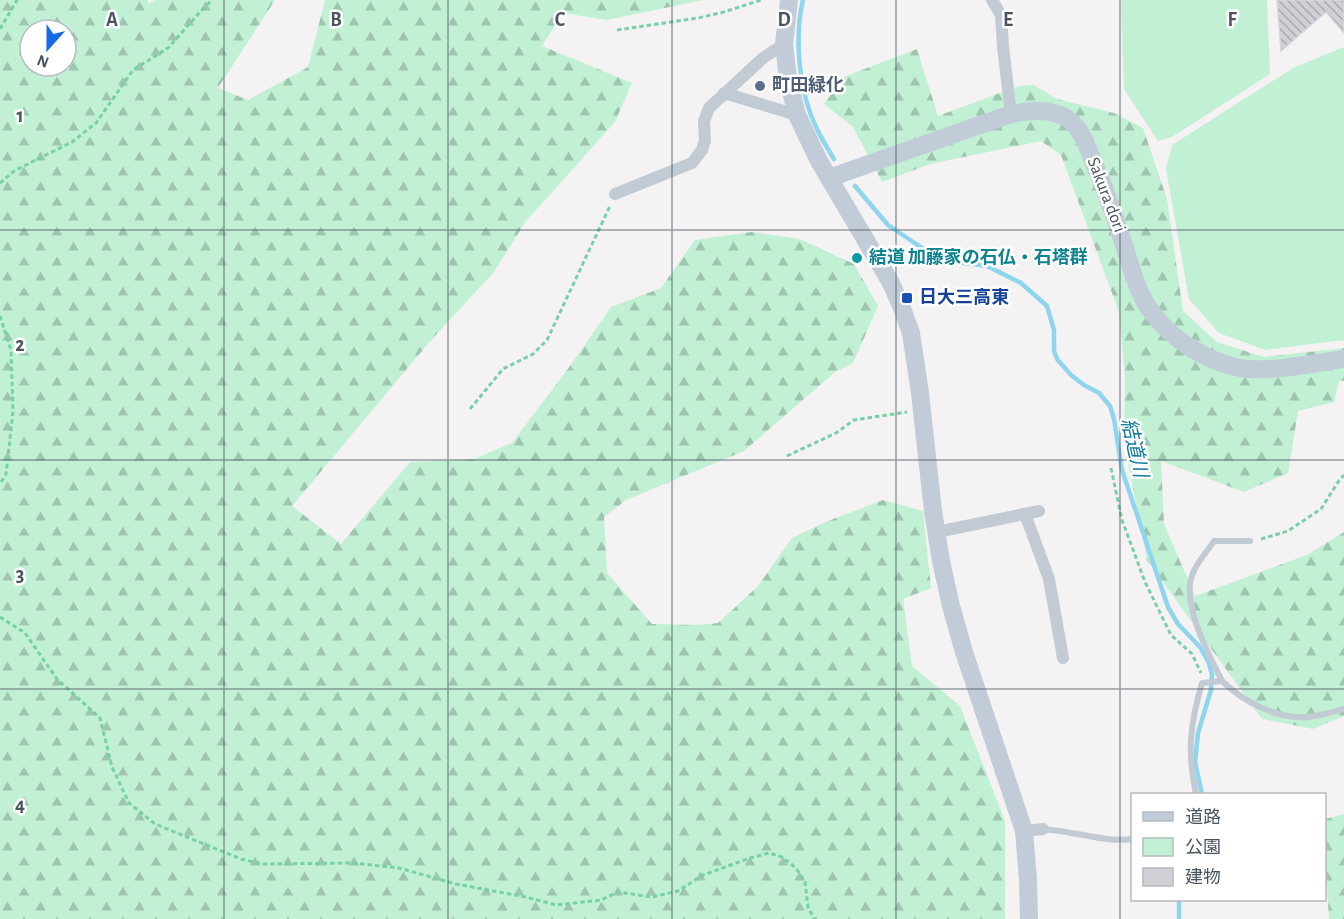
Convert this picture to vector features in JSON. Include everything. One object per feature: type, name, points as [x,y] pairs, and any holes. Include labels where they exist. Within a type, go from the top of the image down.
[{"type":"street","points":[[789,0],[784,44],[788,79],[797,115],[810,146],[891,283],[911,333],[937,532],[951,606],[964,652],[1024,831],[1029,919]]},
{"type":"street","points":[[992,0],[1001,15],[1011,114]]},
{"type":"street","points":[[615,194],[692,163],[702,150],[705,141],[704,121],[709,108],[763,58],[784,44]]},
{"type":"street","points":[[724,93],[797,115]]},
{"type":"street","name":"Sakura dori","points":[[829,178],[1011,114],[1041,110],[1053,113],[1070,120],[1083,136],[1105,188],[1143,298],[1152,313],[1183,344],[1204,356],[1242,368],[1266,369],[1344,359]]},
{"type":"street","points":[[937,532],[1039,511]]},
{"type":"street","points":[[1025,514],[1048,579],[1063,658]]},
{"type":"street","points":[[1024,831],[1043,829]]},
{"type":"lane","points":[[1250,541],[1214,541],[1192,574],[1189,590],[1193,612],[1220,681],[1245,700],[1290,716],[1307,717],[1344,709]]},
{"type":"lane","points":[[1196,793],[1190,760],[1195,709],[1204,683],[1220,681]]},
{"type":"lane","points":[[1043,829],[1070,832],[1104,840],[1131,838]]},
{"type":"path","points":[[0,29],[17,0]]},
{"type":"path","points":[[0,182],[14,171],[72,142],[96,123],[134,70],[168,48],[212,0]]},
{"type":"path","points":[[617,30],[698,18],[761,0]]},
{"type":"path","points":[[470,409],[503,369],[533,354],[548,340],[615,194]]},
{"type":"path","points":[[0,316],[11,350],[13,411],[6,474],[0,484]]},
{"type":"path","points":[[787,456],[836,433],[854,420],[922,409]]},
{"type":"path","points":[[1111,468],[1122,520],[1145,582],[1171,634],[1197,662],[1204,683]]},
{"type":"path","points":[[1250,541],[1288,531],[1321,509],[1344,475]]},
{"type":"path","points":[[0,617],[25,633],[57,680],[100,718],[112,767],[129,803],[155,824],[241,859],[262,864],[353,863],[399,868],[456,884],[556,905],[601,900],[618,892],[652,897],[678,891],[703,875],[769,853],[782,857],[796,868],[805,882],[808,907],[814,919]]},
{"type":"green space","points":[[0,0],[148,0],[148,4],[155,0],[275,0],[218,88],[248,100],[308,67],[325,0],[703,0],[607,20],[563,13],[542,46],[632,83],[615,122],[526,221],[494,272],[432,339],[292,506],[341,544],[410,462],[474,459],[512,443],[611,307],[661,288],[695,240],[751,232],[800,239],[854,264],[878,306],[853,363],[835,372],[744,451],[626,500],[604,517],[607,573],[652,624],[718,623],[758,586],[792,538],[828,521],[883,500],[923,511],[931,588],[903,599],[912,666],[960,706],[1005,821],[1005,919],[0,919]]},
{"type":"green space","points":[[1121,0],[1267,0],[1270,74],[1172,137],[1158,141],[1124,89]]},
{"type":"green space","points":[[1344,47],[1344,340],[1265,350],[1219,333],[1189,299],[1166,169],[1172,145],[1293,68]]},
{"type":"green space","points":[[917,49],[938,116],[1019,86],[1034,85],[1057,99],[1114,113],[1143,128],[1167,199],[1183,311],[1217,342],[1264,357],[1344,348],[1344,381],[1339,381],[1334,402],[1298,411],[1288,473],[1244,492],[1161,461],[1164,524],[1195,596],[1307,555],[1344,532],[1344,716],[1313,729],[1262,719],[1147,560],[1124,443],[1125,376],[1119,312],[1061,155],[1041,141],[930,164],[882,182],[853,127],[824,104],[841,78]]},
{"type":"green space","points":[[1344,814],[1344,919],[1329,919],[1326,819]]},
{"type":"building","points":[[1277,0],[1344,0],[1344,33],[1326,12],[1281,51]]},
{"type":"waterway","name":"結道川","points":[[803,0],[799,31],[802,81],[810,113],[834,159]]},
{"type":"waterway","name":"結道川","points":[[855,186],[888,225],[931,254],[948,261],[987,266],[1021,283],[1047,306],[1054,330],[1054,351],[1057,359],[1071,375],[1099,393],[1110,406],[1122,470],[1168,607],[1178,624],[1200,647],[1209,663],[1212,675],[1211,690],[1198,733],[1195,762],[1202,793]]},
{"type":"waterway","name":"結道川","points":[[1179,901],[1179,919]]},
{"type":"place","name":"町田緑化","points":[[760,86]]},
{"type":"place","name":"結道 加藤家の石仏・石塔群","points":[[857,258]]},
{"type":"place","name":"日大三高東","points":[[907,298]]}]
